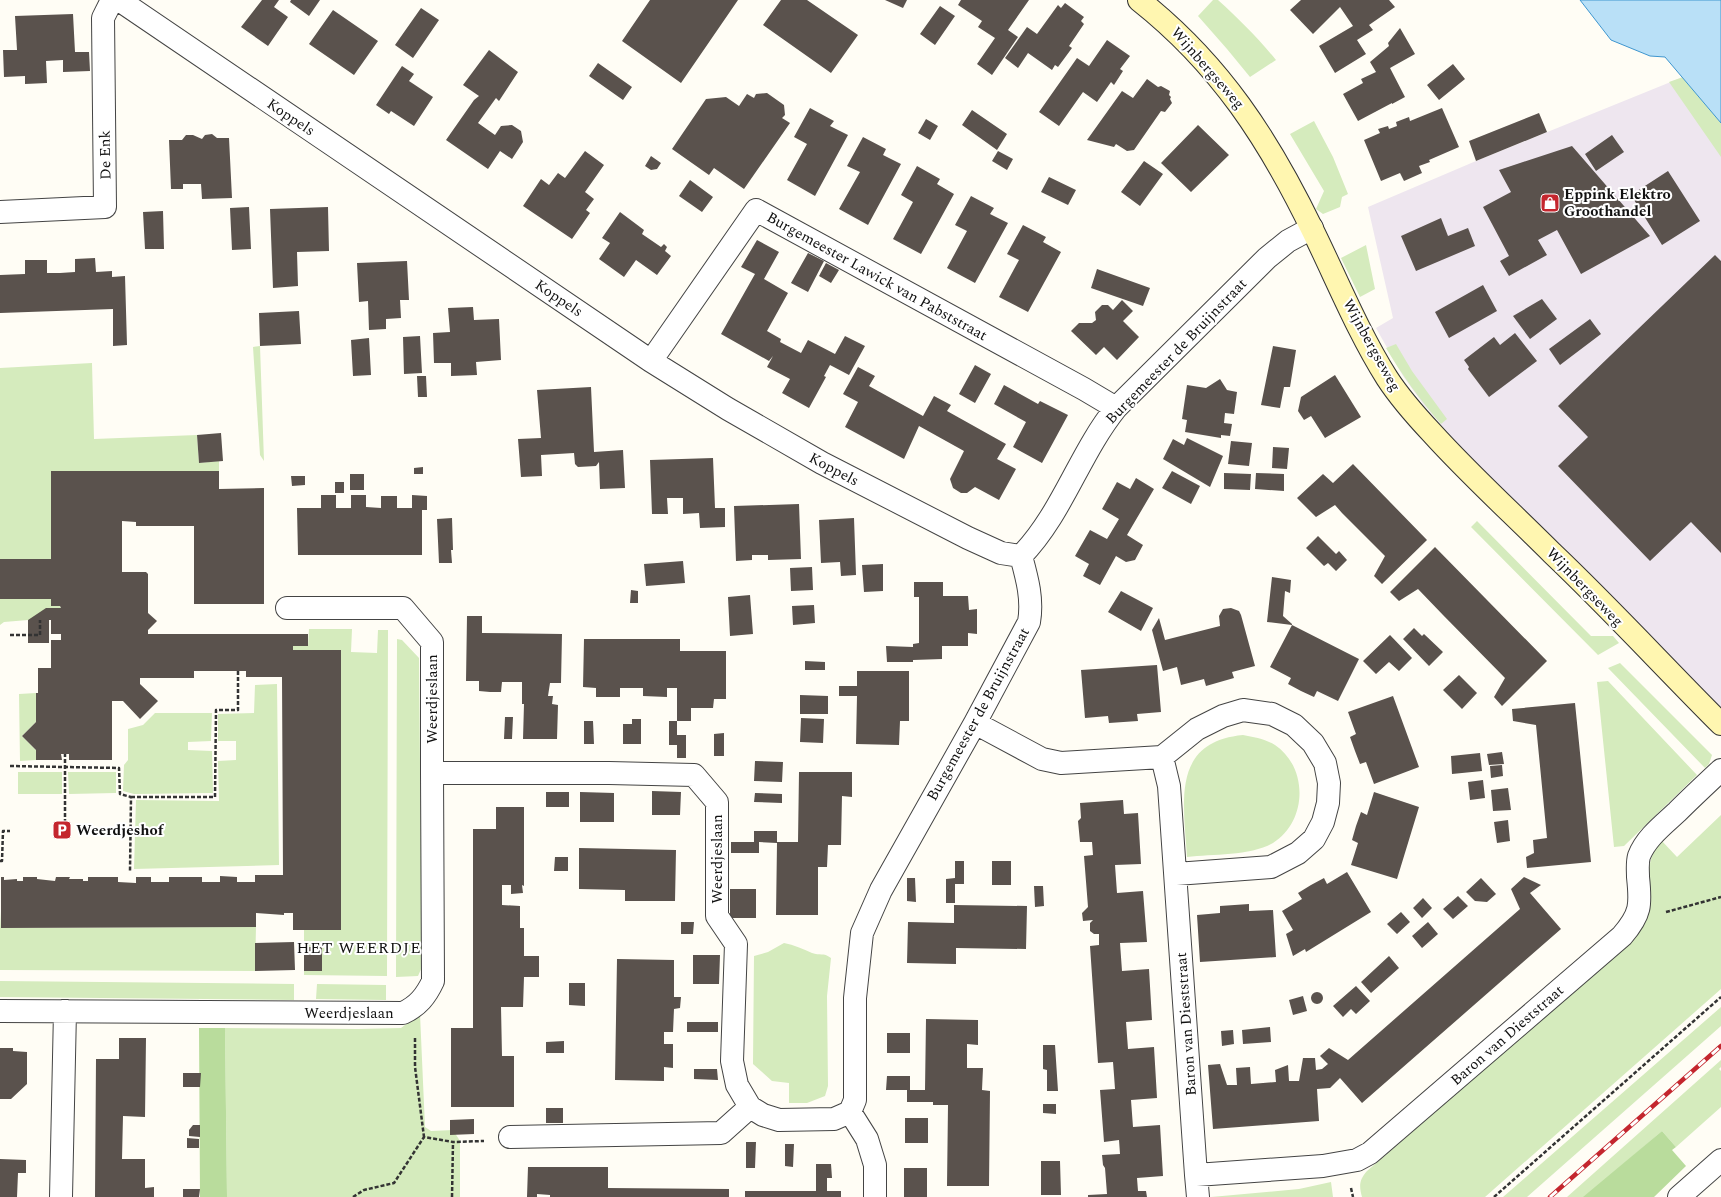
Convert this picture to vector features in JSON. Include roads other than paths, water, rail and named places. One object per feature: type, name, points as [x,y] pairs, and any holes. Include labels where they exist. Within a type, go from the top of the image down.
[{"type":"street","name":"De Enk","points":[[0,212],[105,207],[103,18],[112,0]]},
{"type":"street","name":"Koppels","points":[[119,0],[651,361],[728,409],[822,463],[968,538],[1001,553],[1021,556]]},
{"type":"street","name":"Wijnbergseweg","points":[[1139,0],[1166,22],[1199,55],[1229,89],[1254,123],[1279,165],[1312,228],[1357,324],[1388,379],[1413,413],[1453,457],[1557,557],[1721,724]]},
{"type":"street","name":"Burgemeester Lawick van Pabststraat","points":[[651,361],[756,210],[1084,389],[1116,408]]},
{"type":"street","name":"Burgemeester de Bruijnstraat","points":[[850,1112],[855,1100],[855,998],[862,932],[881,890],[975,723],[1029,622],[1031,608],[1030,593],[1021,556],[1034,543],[1048,523],[1095,436],[1116,408],[1267,258],[1288,241],[1312,228]]},
{"type":"street","name":"Weerdjeslaan","points":[[0,1011],[402,1013],[413,1008],[428,993],[433,980],[432,642],[402,608],[287,608]]},
{"type":"street","points":[[975,723],[1042,759],[1061,763],[1162,757],[1197,729],[1223,716],[1243,710],[1272,714],[1294,725],[1313,743],[1325,764],[1329,783],[1328,803],[1323,822],[1314,839],[1298,853],[1271,867],[1176,874]]},
{"type":"street","name":"Baron van Dieststraat","points":[[1162,757],[1169,786],[1198,1197]]},
{"type":"street","name":"Baron van Dieststraat","points":[[1196,1175],[1323,1166],[1351,1161],[1370,1153],[1616,941],[1632,925],[1639,910],[1640,896],[1637,868],[1638,857],[1654,834],[1721,770]]},
{"type":"street","name":"Weerdjeslaan","points":[[432,773],[609,773],[694,775],[717,802],[717,916],[736,944],[732,1061],[737,1086],[750,1107],[763,1115],[779,1120],[834,1119],[850,1112]]},
{"type":"street","points":[[61,1197],[66,1011]]},
{"type":"street","points":[[510,1137],[721,1133],[750,1107]]},
{"type":"street","points":[[850,1112],[867,1138],[875,1165],[875,1197]]},
{"type":"street","points":[[1679,1197],[1719,1165]]},
{"type":"water","points":[[1580,0],[1721,0],[1721,123],[1665,57],[1650,56],[1611,40]]},
{"type":"railway","points":[[1550,1197],[1721,1046]]},
{"type":"place","name":"Eppink Elektro Groothandel","points":[[1550,203]]},
{"type":"place","name":"Weerdjeshof","points":[[62,830]]},
{"type":"district","name":"HET WEERDJE","points":[[359,947]]}]
